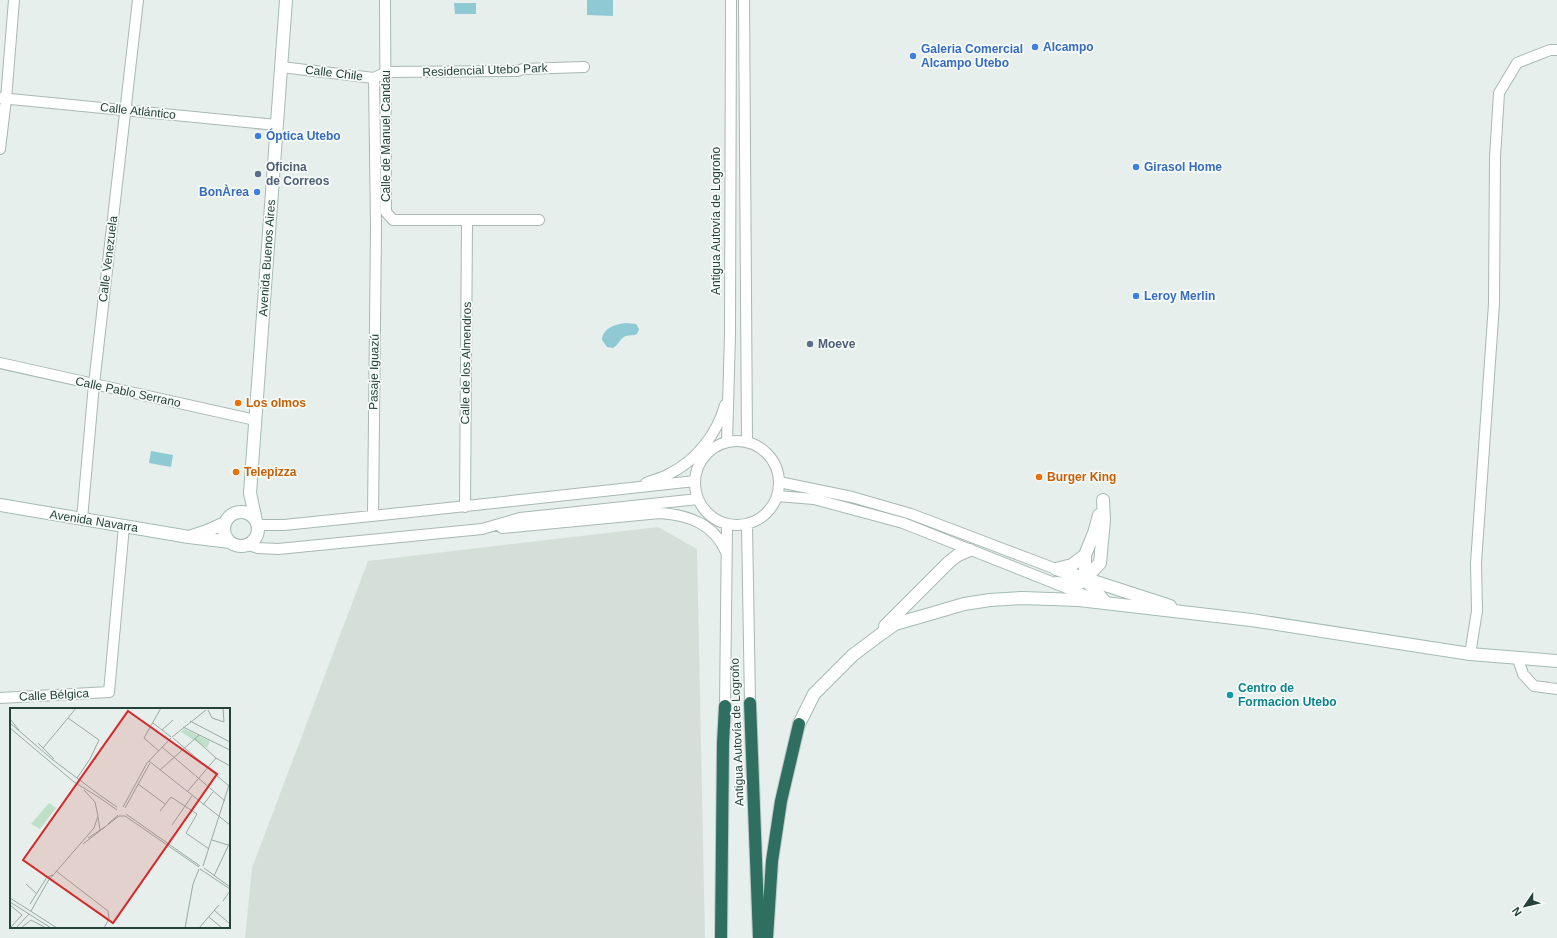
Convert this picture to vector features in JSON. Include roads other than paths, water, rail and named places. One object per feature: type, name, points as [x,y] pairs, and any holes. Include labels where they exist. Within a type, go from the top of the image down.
[{"type":"highway","name":"Antigua Autovía de Logroño","points":[[750,703],[759,938]]},
{"type":"highway","name":"Antigua Autovía de Logroño","points":[[721,938],[723,743],[725,706]]},
{"type":"highway","points":[[767,938],[772,861],[781,800],[799,724]]},
{"type":"street","points":[[0,149],[3,98],[14,0]]},
{"type":"street","name":"Calle Venezuela","points":[[82,519],[94,384],[138,0]]},
{"type":"street","name":"Avenida Buenos Aires","points":[[257,523],[250,492],[286,0]]},
{"type":"street","name":"Calle de Manuel Candau","points":[[385,0],[386,212],[393,220],[539,220]]},
{"type":"street","name":"Antigua Autovía de Logroño","points":[[727,442],[730,334],[731,0]]},
{"type":"street","points":[[744,0],[747,442]]},
{"type":"street","points":[[1470,654],[1477,611],[1476,564],[1494,304],[1495,157],[1499,93],[1518,63],[1550,50],[1557,50]]},
{"type":"street","name":"Calle Chile","points":[[281,67],[374,78],[386,72]]},
{"type":"street","name":"Residencial Utebo Park","points":[[386,72],[517,71],[522,69],[584,67]]},
{"type":"street","name":"Pasaje Iguazú","points":[[373,516],[376,228],[374,78]]},
{"type":"street","name":"Calle Atlántico","points":[[3,98],[276,126]]},
{"type":"street","name":"Calle de los Almendros","points":[[465,507],[468,220]]},
{"type":"street","name":"Calle Pablo Serrano","points":[[0,363],[255,420]]},
{"type":"street","points":[[627,489],[669,474],[685,464],[701,450],[715,430],[723,412],[728,392]]},
{"type":"street","points":[[734,441],[747,442],[760,448],[770,457],[776,468],[779,482],[777,496],[771,509],[760,519],[747,525],[732,526],[719,522],[707,514],[698,499],[694,488],[695,474],[700,461],[709,451],[720,444],[734,441]]},
{"type":"street","points":[[257,523],[284,525],[465,507],[695,481]]},
{"type":"street","points":[[779,482],[852,497],[911,514],[1056,569],[1194,614]]},
{"type":"street","name":"Avenida Buenos Aires","points":[[237,513],[250,492]]},
{"type":"street","points":[[777,496],[814,499],[903,523],[1106,603]]},
{"type":"street","points":[[482,529],[520,518],[698,499]]},
{"type":"street","points":[[1106,603],[1085,579],[1085,555],[1094,533],[1103,500],[1104,520],[1100,563],[1103,573],[1113,587]]},
{"type":"street","name":"Avenida Navarra","points":[[0,505],[189,537],[230,542]]},
{"type":"street","points":[[237,513],[246,513],[254,517],[257,523],[257,537],[249,545],[241,547],[230,542],[224,531],[226,522],[230,516],[237,513]]},
{"type":"street","points":[[249,545],[258,548],[274,549],[660,513],[678,514],[714,532],[726,552]]},
{"type":"street","name":"Avenida Navarra","points":[[189,537],[207,531],[226,522]]},
{"type":"street","name":"Antigua Autovía de Logroño","points":[[725,706],[726,524]]},
{"type":"street","name":"Antigua Autovía de Logroño","points":[[747,525],[750,703]]},
{"type":"street","name":"Calle Bélgica","points":[[0,698],[109,692],[124,526]]},
{"type":"street","points":[[870,641],[948,562],[958,555],[970,550]]},
{"type":"street","points":[[1056,569],[1072,564],[1085,555]]},
{"type":"street","points":[[1057,583],[1076,585],[1085,579],[1100,563]]},
{"type":"street","points":[[799,724],[814,694],[853,655],[895,624],[964,604],[990,600],[1022,598],[1079,600],[1258,621],[1470,654],[1557,662]]},
{"type":"street","points":[[1518,659],[1523,674],[1534,686],[1557,689]]},
{"type":"water","points":[[587,0],[613,0],[613,16],[587,15]]},
{"type":"water","points":[[454,3],[476,3],[476,14],[455,14]]},
{"type":"water","points":[[626,323],[636,324],[639,329],[637,334],[624,337],[613,348],[607,347],[602,340],[605,332],[610,327]]},
{"type":"water","points":[[151,451],[173,455],[171,467],[149,463]]},
{"type":"place","name":"Alcampo","points":[[1035,47]]},
{"type":"place","name":"Galeria Comercial Alcampo Utebo","points":[[913,56]]},
{"type":"place","name":"Óptica Utebo","points":[[258,136]]},
{"type":"place","name":"Girasol Home","points":[[1136,167]]},
{"type":"place","name":"Oficina de Correos","points":[[258,174]]},
{"type":"place","name":"BonÀrea","points":[[257,192]]},
{"type":"place","name":"Leroy Merlin","points":[[1136,296]]},
{"type":"place","name":"Moeve","points":[[810,344]]},
{"type":"place","name":"Los olmos","points":[[238,403]]},
{"type":"place","name":"Telepizza","points":[[236,472]]},
{"type":"place","name":"Burger King","points":[[1039,477]]},
{"type":"place","name":"Centro de Formacion Utebo","points":[[1230,695]]}]
